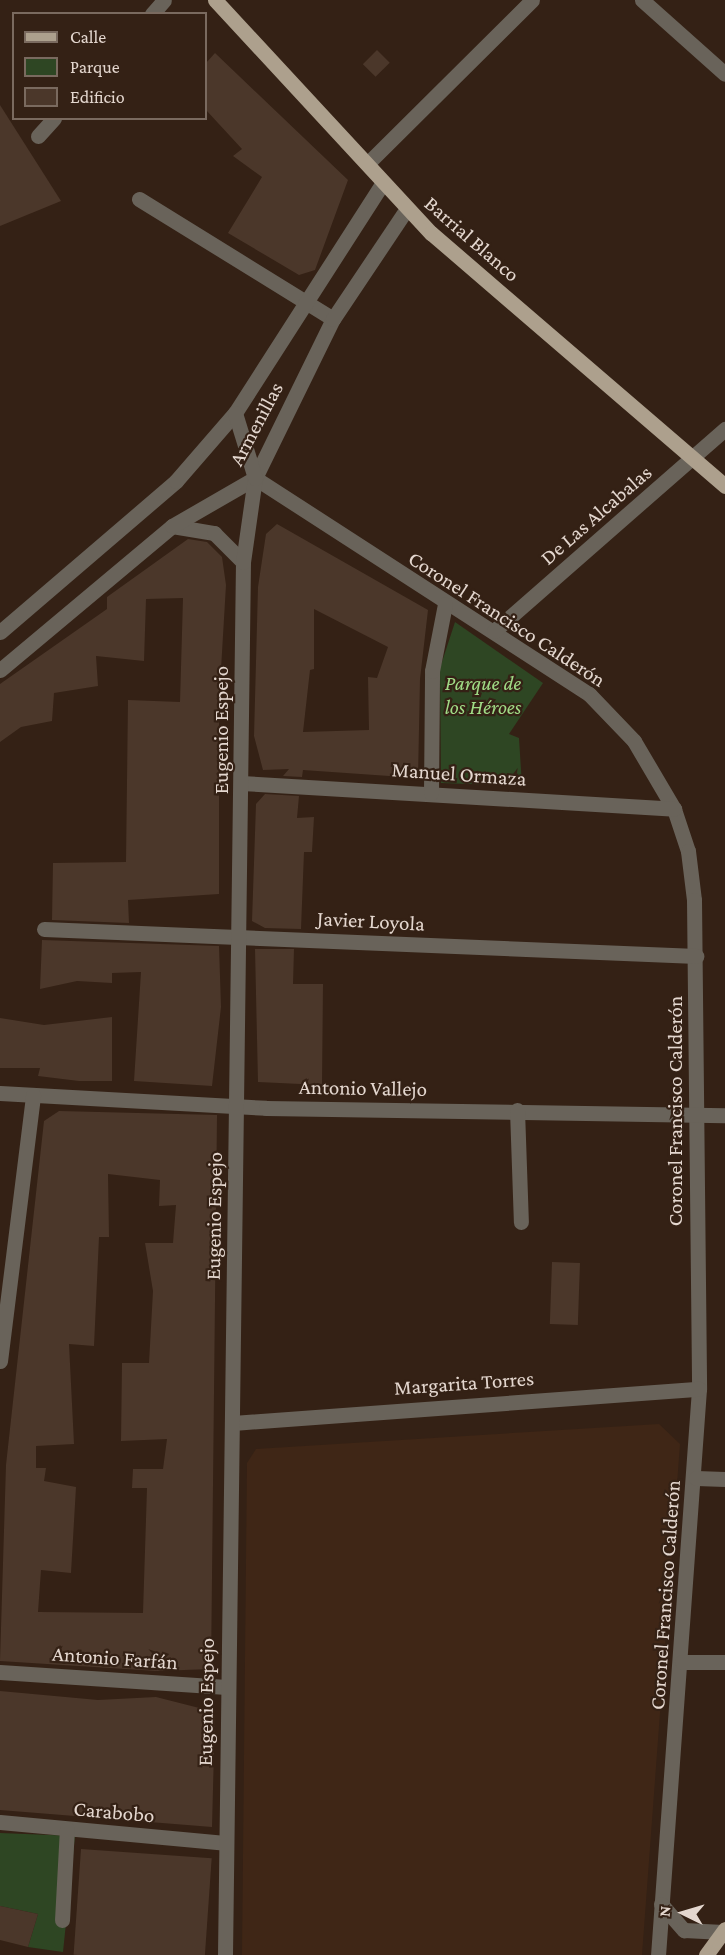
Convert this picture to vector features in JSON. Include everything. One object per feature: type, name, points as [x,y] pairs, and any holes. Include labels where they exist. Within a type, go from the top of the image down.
[{"type":"main road","name":"Barrial Blanco","points":[[222,2],[368,163],[382,184],[406,210],[695,457],[725,486]]},
{"type":"main road","points":[[706,1955],[724,1930]]},
{"type":"street","points":[[154,12],[164,0]]},
{"type":"street","points":[[368,163],[532,0]]},
{"type":"street","points":[[642,0],[725,74]]},
{"type":"street","points":[[38,136],[52,120]]},
{"type":"street","name":"Armenillas","points":[[0,632],[176,481],[235,413],[382,184]]},
{"type":"street","points":[[139,199],[333,319]]},
{"type":"street","name":"Armenillas","points":[[0,670],[172,526],[255,478],[333,319],[406,210]]},
{"type":"street","points":[[235,413],[255,478]]},
{"type":"street","name":"De Las Alcabalas","points":[[494,631],[725,429]]},
{"type":"street","name":"Eugenio Espejo","points":[[225,1955],[227,1687],[240,936],[243,562],[255,478]]},
{"type":"street","name":"Coronel Francisco Calderón","points":[[255,478],[445,604],[494,631],[589,693],[634,741],[674,809],[688,852],[696,956],[699,1389],[696,1478],[658,1955]]},
{"type":"street","points":[[172,526],[213,533],[243,562]]},
{"type":"street","points":[[431,793],[432,670],[445,604]]},
{"type":"street","name":"Manuel Ormaza","points":[[241,783],[674,809]]},
{"type":"street","name":"Javier Loyola","points":[[44,929],[696,956]]},
{"type":"street","name":"Antonio Vallejo","points":[[0,1093],[236,1104],[725,1115]]},
{"type":"street","points":[[0,1361],[33,1095]]},
{"type":"street","points":[[517,1110],[521,1222]]},
{"type":"street","name":"Margarita Torres","points":[[233,1423],[699,1389]]},
{"type":"street","points":[[696,1478],[725,1479]]},
{"type":"street","points":[[682,1662],[725,1662]]},
{"type":"street","name":"Antonio Farfán","points":[[0,1672],[227,1687]]},
{"type":"street","name":"Carabobo","points":[[0,1822],[225,1843]]},
{"type":"street","points":[[62,1920],[67,1829]]},
{"type":"street","points":[[661,1904],[684,1930],[724,1930]]},
{"type":"shaded area","points":[[659,1424],[680,1444],[642,1955],[242,1955],[247,1463],[256,1449]]},
{"type":"green space","name":"Parque de los Héroes","points":[[455,622],[543,683],[509,734],[519,738],[522,786],[441,783],[440,668]]},
{"type":"green space","points":[[0,1833],[75,1836],[63,1952],[28,1947],[38,1914],[0,1906]]},
{"type":"building","points":[[377,50],[390,63],[376,77],[363,64]]},
{"type":"building","points":[[215,53],[348,180],[315,270],[299,275],[228,233],[262,177],[233,156],[242,149],[207,111],[207,62]]},
{"type":"building","points":[[0,105],[61,201],[0,226]]},
{"type":"building","points":[[277,524],[428,610],[420,679],[418,778],[303,770],[302,777],[283,776],[289,769],[263,770],[254,736],[258,587],[266,534]],"holes":[[[314,609],[388,647],[377,678],[368,677],[369,730],[303,732],[310,670],[314,669]]]},
{"type":"building","points":[[188,539],[207,542],[222,557],[226,585],[219,703],[219,894],[128,900],[129,923],[52,920],[53,863],[126,862],[128,700],[180,702],[183,598],[146,599],[144,661],[96,656],[98,686],[54,693],[52,721],[21,727],[0,742],[0,684],[107,609],[107,597]]},
{"type":"building","points":[[265,794],[299,796],[297,818],[314,817],[312,852],[304,852],[301,929],[265,928],[252,921],[256,804]]},
{"type":"building","points":[[42,940],[219,946],[221,1007],[212,1086],[134,1081],[141,972],[112,973],[112,983],[77,981],[40,989]]},
{"type":"building","points":[[255,949],[294,949],[293,984],[323,984],[322,1085],[258,1082]]},
{"type":"building","points":[[112,1017],[112,1081],[79,1081],[38,1076],[40,1068],[0,1068],[0,1018],[44,1025]]},
{"type":"building","points":[[59,1111],[217,1115],[211,1669],[157,1671],[0,1661],[6,1465],[44,1121]],"holes":[[[108,1174],[160,1180],[159,1206],[176,1205],[173,1243],[145,1243],[153,1291],[149,1363],[122,1363],[121,1441],[167,1439],[163,1469],[133,1469],[132,1488],[147,1488],[143,1613],[38,1612],[41,1570],[71,1573],[76,1487],[44,1481],[46,1468],[36,1468],[36,1446],[74,1444],[69,1344],[94,1346],[99,1237],[109,1237]]]},
{"type":"building","points":[[552,1262],[580,1263],[578,1325],[550,1324]]},
{"type":"building","points":[[0,1691],[98,1700],[156,1697],[215,1712],[212,1827],[0,1810]]},
{"type":"building","points":[[81,1849],[212,1858],[205,1955],[74,1955]]},
{"type":"building","points":[[0,1906],[38,1914],[28,1947],[0,1940]]}]
